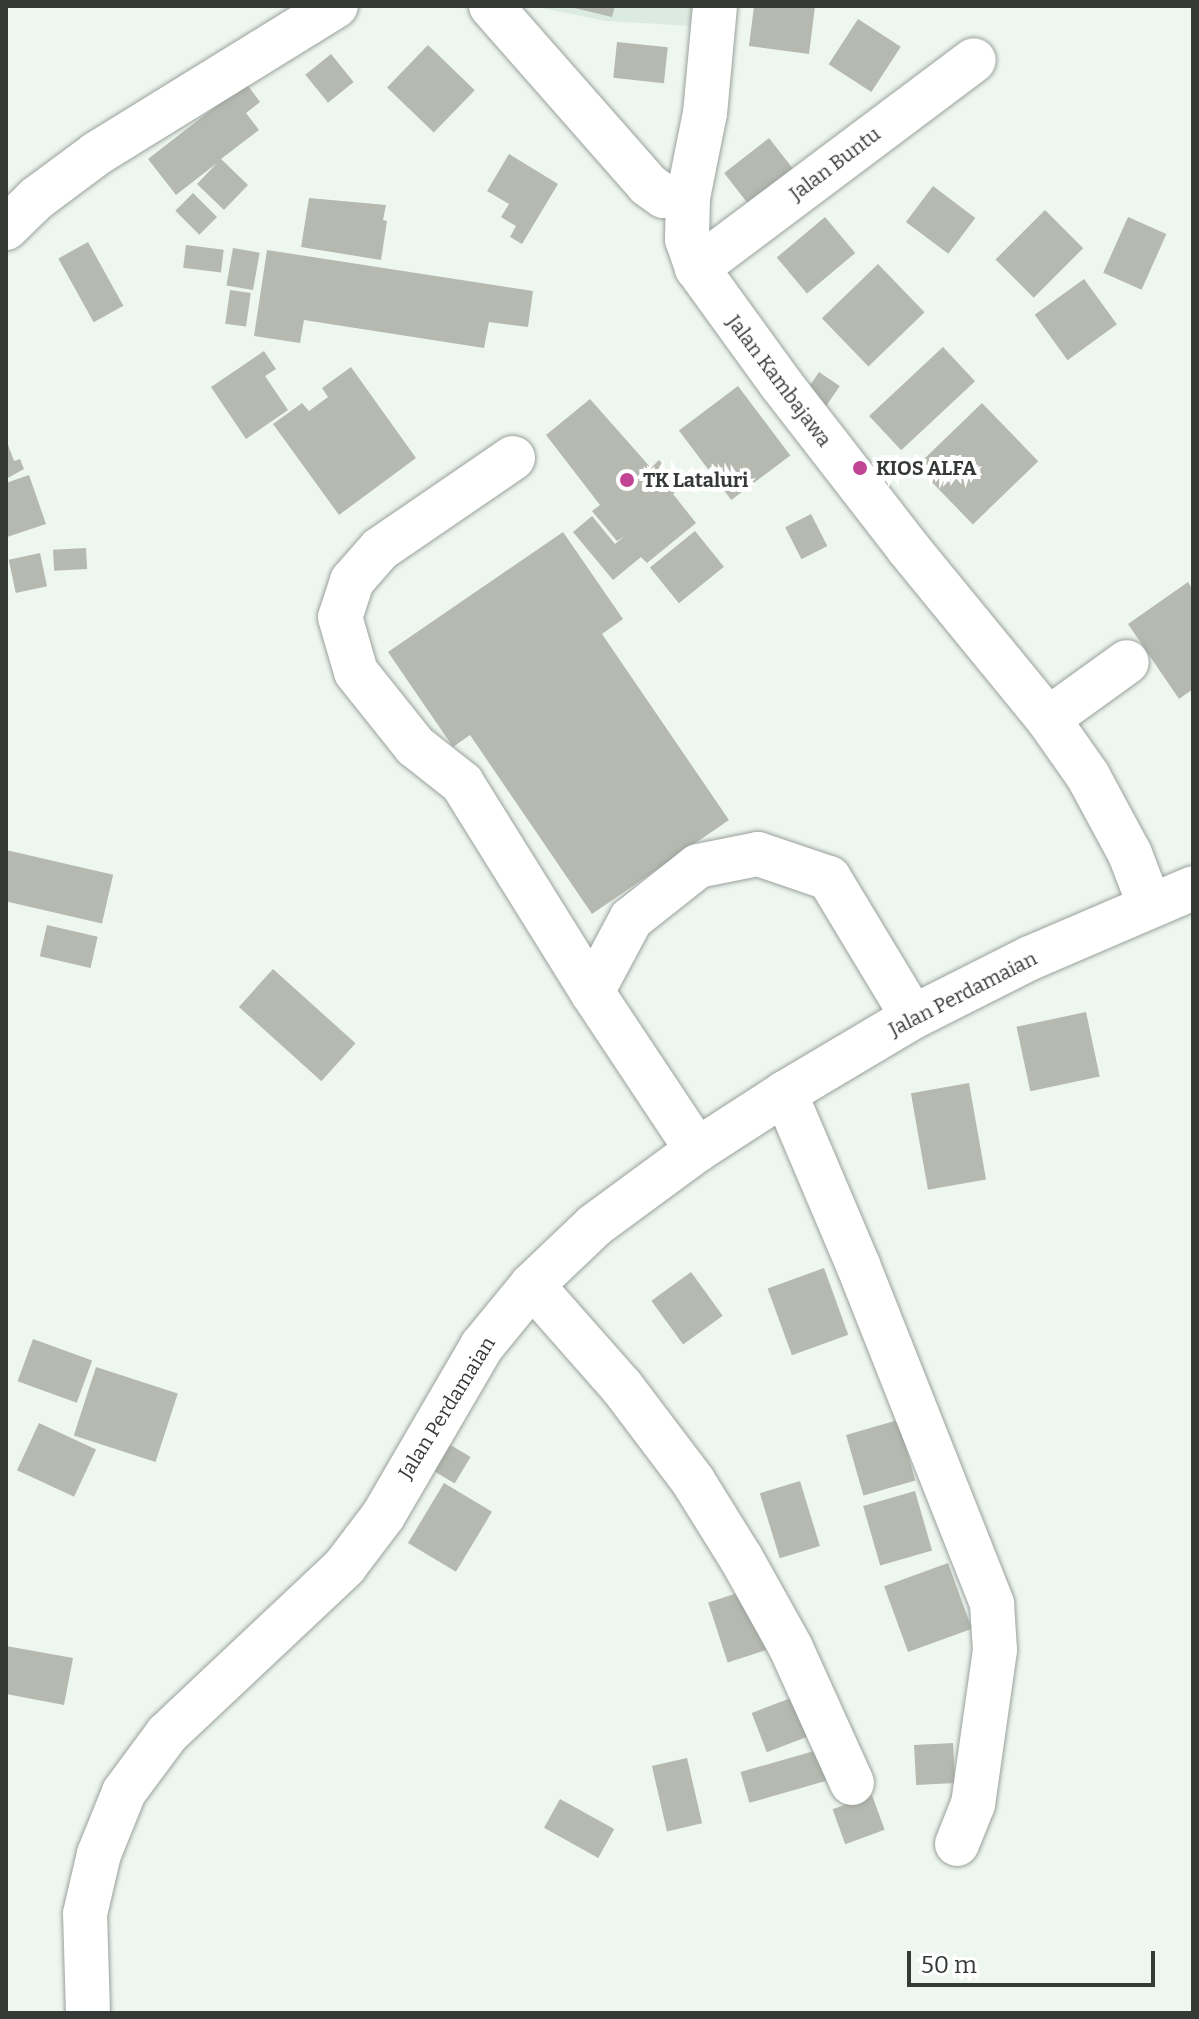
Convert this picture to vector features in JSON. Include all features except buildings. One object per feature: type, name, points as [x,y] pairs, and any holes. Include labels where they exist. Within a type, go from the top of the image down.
[{"type":"street","points":[[6,228],[37,198],[96,154],[336,6]]},
{"type":"street","points":[[491,6],[648,185],[664,196],[688,197]]},
{"type":"street","name":"Jalan Kambajawa","points":[[715,6],[705,113],[688,197],[687,239],[697,268],[764,362],[878,510],[1048,719],[1088,776],[1130,854],[1150,906]]},
{"type":"street","name":"Jalan Buntu","points":[[697,268],[974,60]]},
{"type":"street","points":[[513,458],[380,549],[352,581],[340,617],[356,672],[415,746],[462,783],[592,992],[697,1150]]},
{"type":"street","points":[[1048,719],[1127,662]]},
{"type":"street","points":[[592,992],[631,919],[698,866],[758,854],[829,878],[913,1017]]},
{"type":"street","name":"Jalan Perdamaian","points":[[88,2013],[85,1914],[99,1854],[124,1792],[167,1734],[345,1566],[383,1516],[482,1346],[532,1285],[595,1225],[697,1150],[785,1093],[913,1017],[1030,958],[1193,888]]},
{"type":"street","points":[[785,1093],[864,1280],[992,1604],[995,1650],[980,1757],[973,1804],[957,1844]]},
{"type":"street","points":[[532,1285],[622,1387],[693,1481],[741,1558],[791,1648],[852,1783]]},
{"type":"shaded area","points":[[531,6],[694,6],[692,26],[606,21]]},
{"type":"place","name":"KIOS ALFA","points":[[860,468]]},
{"type":"place","name":"TK Lataluri","points":[[627,480]]}]
